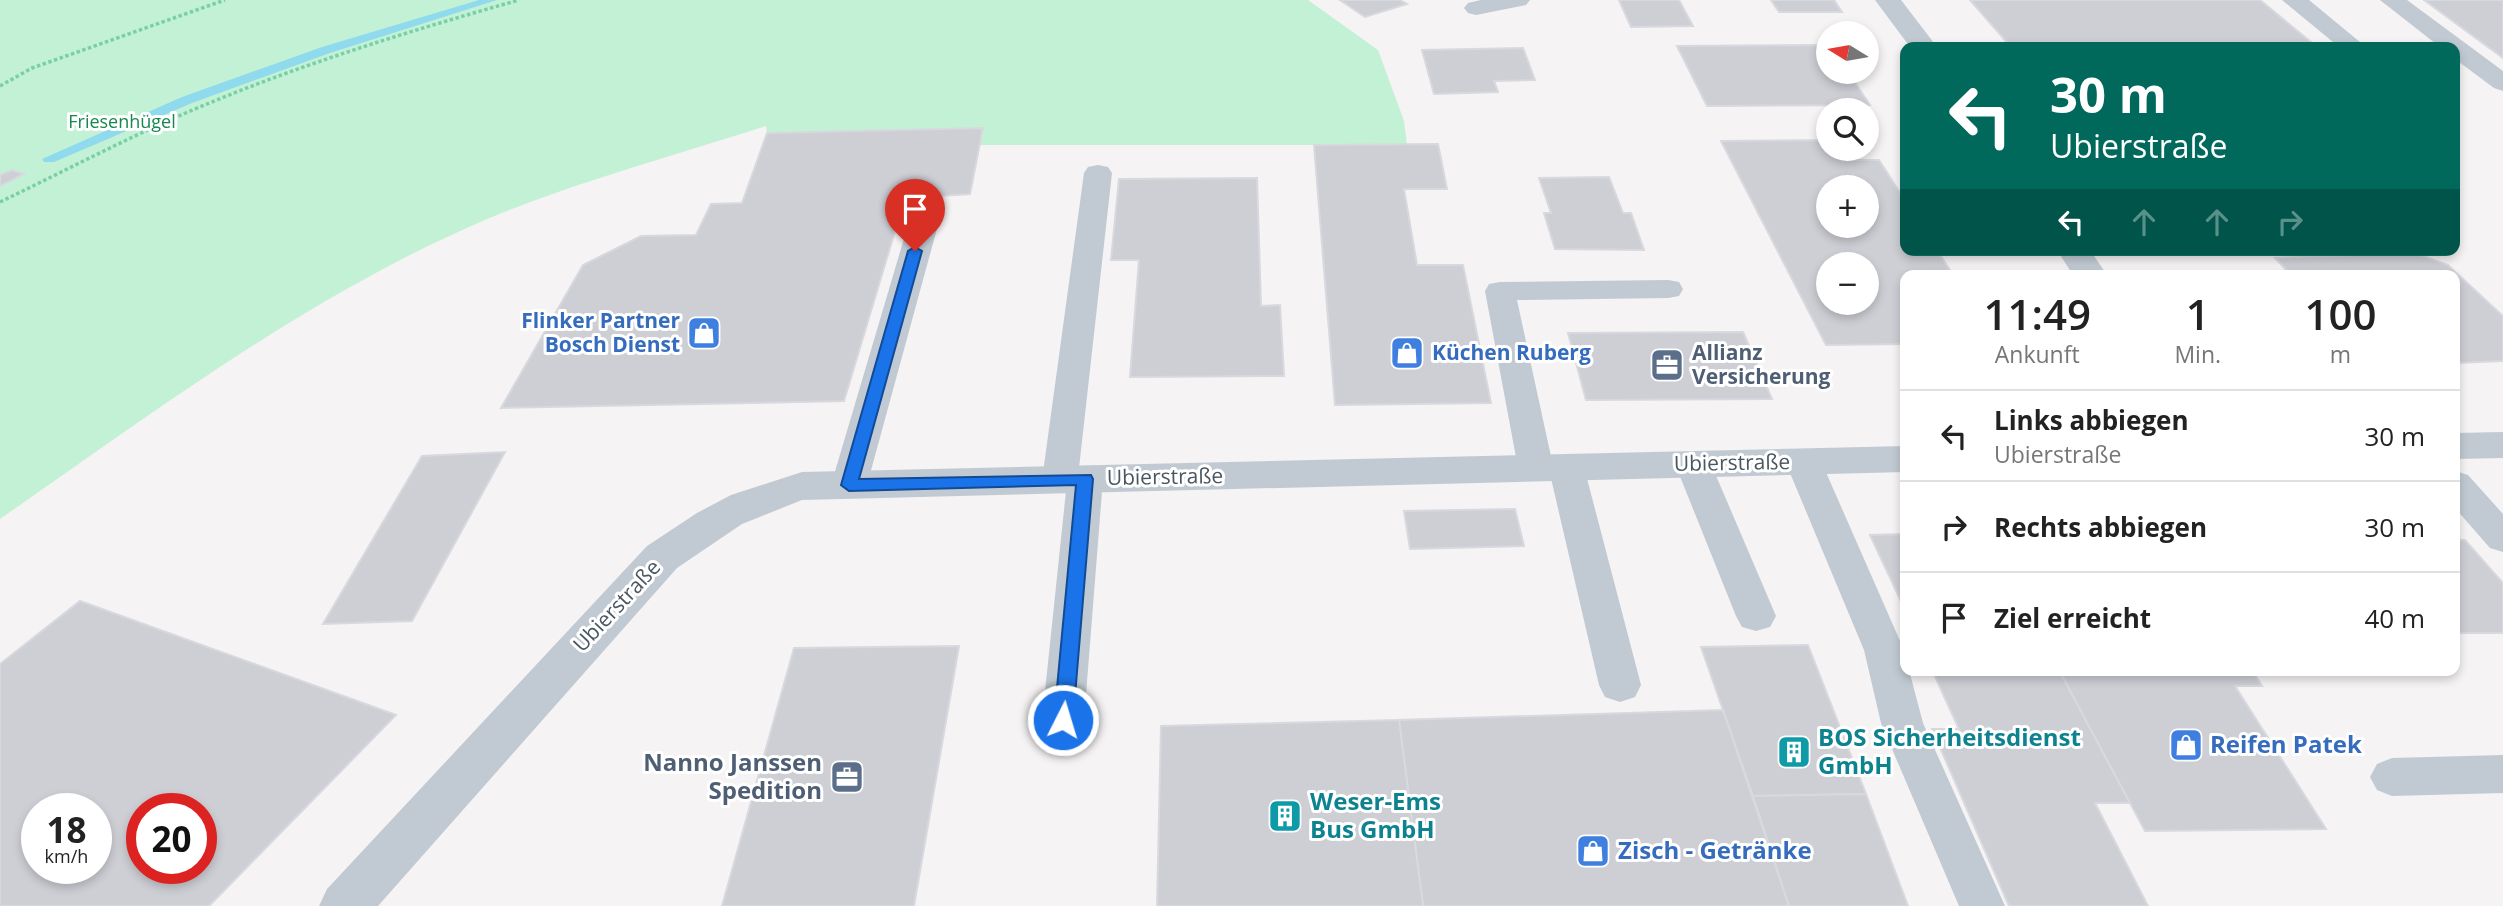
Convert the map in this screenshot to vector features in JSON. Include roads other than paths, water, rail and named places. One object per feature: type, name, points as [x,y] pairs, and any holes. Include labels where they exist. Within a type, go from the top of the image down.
[{"type":"street","points":[[1888,0],[1920,42]]},
{"type":"street","points":[[2460,446],[2503,445]]},
{"type":"street","name":"Ubierstraße","points":[[345,906],[662,557],[736,508],[773,493],[802,486],[1900,458]]},
{"type":"lane","points":[[1476,8],[1518,0]]},
{"type":"lane","points":[[2294,0],[2348,42]]},
{"type":"lane","points":[[2392,0],[2448,42]]},
{"type":"lane","points":[[2460,51],[2503,83]]},
{"type":"lane","points":[[1063,720],[1073,480],[1098,173]]},
{"type":"lane","points":[[849,485],[923,225]]},
{"type":"lane","points":[[1620,685],[1551,468],[1500,291],[1668,289]]},
{"type":"lane","points":[[1803,461],[1884,650],[1902,723],[1982,906]]},
{"type":"lane","points":[[1693,464],[1756,616]]},
{"type":"lane","points":[[2460,490],[2503,538]]},
{"type":"lane","points":[[2392,777],[2503,774]]},
{"type":"waterway","points":[[49,159],[187,100],[326,50],[491,0]]},
{"type":"place","name":"Flinker Partner Bosch Dienst","points":[[704,333]]},
{"type":"place","name":"Küchen Ruberg","points":[[1407,353]]},
{"type":"place","name":"Allianz Versicherung","points":[[1667,365]]},
{"type":"place","name":"Reifen Patek","points":[[2186,745]]},
{"type":"place","name":"BOS Sicherheitsdienst GmbH","points":[[1794,752]]},
{"type":"place","name":"Nanno Janssen Spedition","points":[[847,777]]},
{"type":"place","name":"Weser-Ems Bus GmbH","points":[[1285,816]]},
{"type":"place","name":"Zisch - Getränke","points":[[1593,851]]},
{"type":"park label","name":"Friesenhügel","points":[[122,122]]}]
